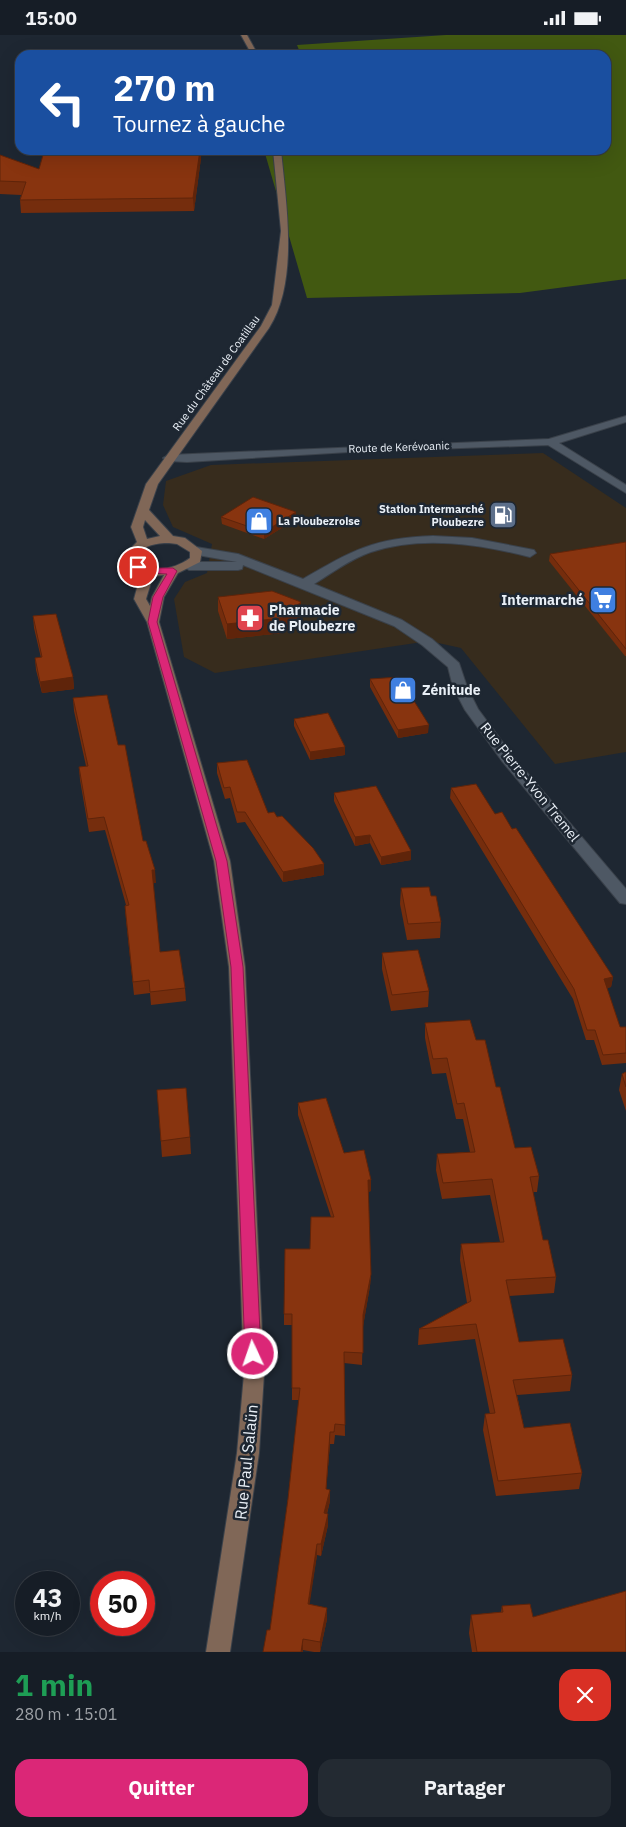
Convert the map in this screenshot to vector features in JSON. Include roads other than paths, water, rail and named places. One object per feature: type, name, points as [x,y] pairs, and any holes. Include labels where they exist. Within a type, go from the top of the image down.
[{"type":"main road","points":[[244,35],[252,50]]},
{"type":"main road","name":"Rue du Château de Coatillau","points":[[169,458],[245,357],[266,327],[278,305],[285,231],[278,155]]},
{"type":"main road","points":[[143,543],[137,527],[142,509],[152,484],[169,458]]},
{"type":"main road","points":[[142,509],[169,539]]},
{"type":"main road","points":[[169,539],[181,541],[196,551],[196,559],[189,566],[173,571],[148,571],[138,567],[131,561],[130,555],[134,548],[143,543],[169,539]]},
{"type":"main road","name":"Rue Paul Salaün","points":[[148,571],[140,599],[152,622],[222,861],[237,967],[254,1374],[252,1414],[243,1489],[218,1652]]},
{"type":"main road","name":"Rue Paul Salaün","points":[[152,622],[158,597],[173,571]]},
{"type":"street","name":"Route de Kerévoanic","points":[[169,458],[187,459],[349,449],[550,442],[626,419]]},
{"type":"street","points":[[550,442],[626,490]]},
{"type":"street","points":[[304,583],[369,549],[412,542],[458,539],[494,544],[530,553]]},
{"type":"street","name":"Rue Pierre-Yvon Tremel","points":[[196,551],[234,557],[304,583],[398,623],[426,642],[454,666],[460,687],[487,731],[626,899]]},
{"type":"street","name":"Rue Pierre-Yvon Tremel","points":[[189,566],[259,567]]},
{"type":"place","name":"Station Intermarché Ploubezre","points":[[503,515]]},
{"type":"place","name":"La Ploubezroise","points":[[259,521]]},
{"type":"place","name":"Intermarché","points":[[603,600]]},
{"type":"place","name":"Pharmacie de Ploubezre","points":[[250,618]]},
{"type":"place","name":"Zénitude","points":[[403,690]]}]
